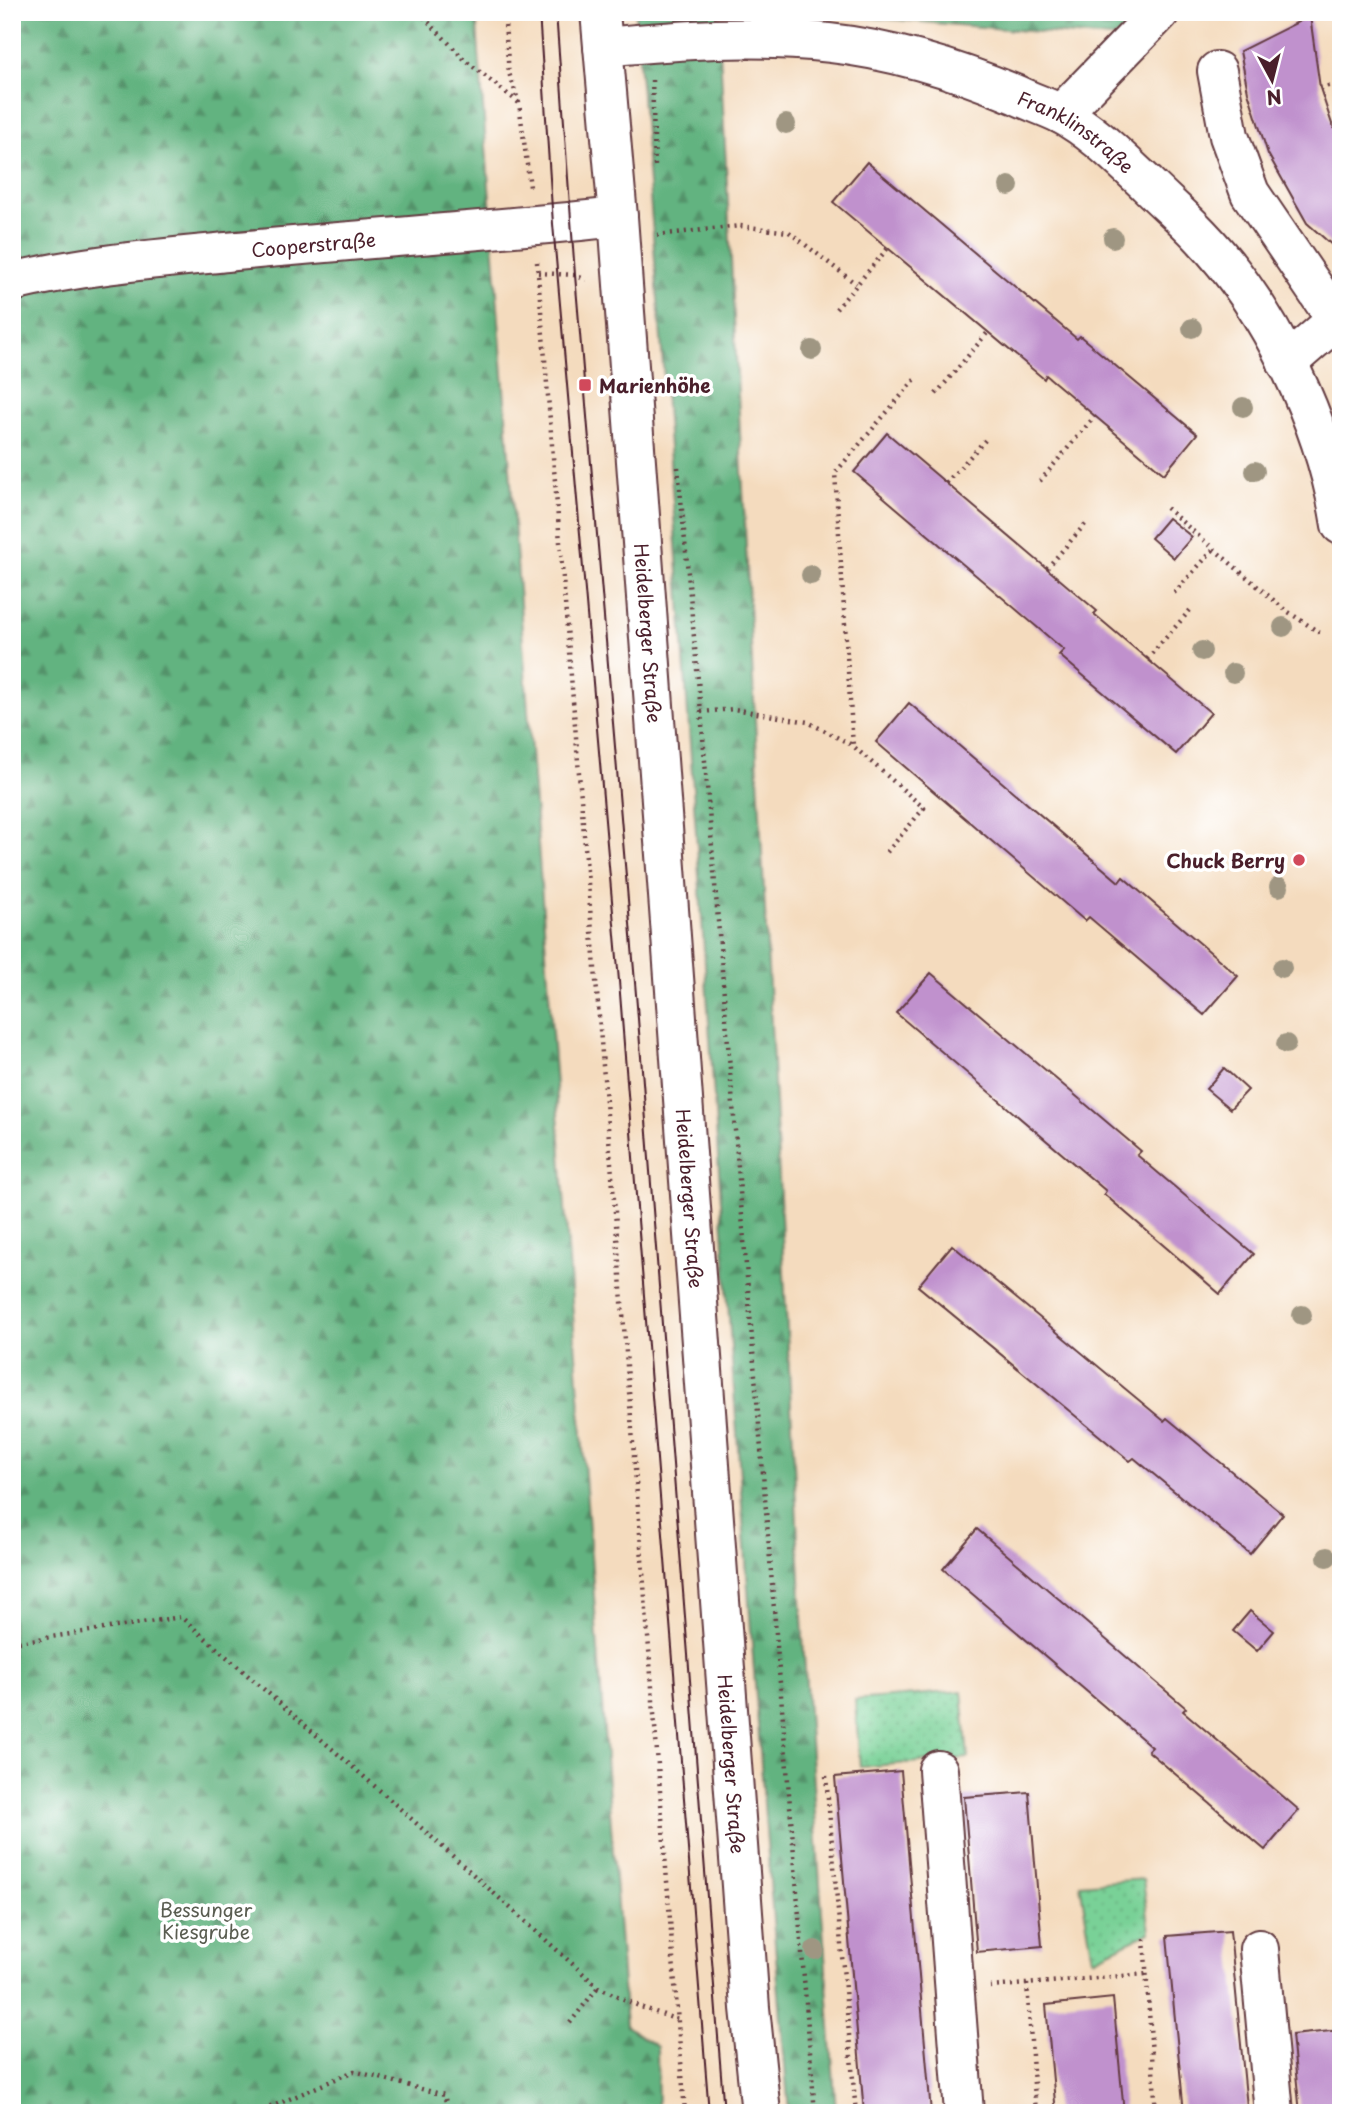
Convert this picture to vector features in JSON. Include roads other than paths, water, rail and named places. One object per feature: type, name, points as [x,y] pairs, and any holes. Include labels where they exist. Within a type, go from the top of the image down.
[{"type":"street","points":[[1061,114],[1160,12]]},
{"type":"street","name":"Franklinstraße","points":[[602,30],[671,40],[764,37],[831,43],[887,53],[972,77],[1061,114],[1104,144],[1201,236],[1247,293],[1302,391],[1326,459],[1341,526]]},
{"type":"street","name":"Heidelberger Straße","points":[[602,30],[749,1994],[761,2113]]},
{"type":"street","points":[[1217,71],[1229,136],[1250,193],[1339,318],[1287,363]]},
{"type":"street","name":"Cooperstraße","points":[[12,282],[124,262],[618,217]]},
{"type":"street","points":[[938,1770],[964,2113]]},
{"type":"street","points":[[1259,1949],[1274,2113]]},
{"type":"tram line","points":[[539,12],[553,224],[619,981],[709,2113]]},
{"type":"tram line","points":[[556,12],[724,2113]]},
{"type":"place","name":"Marienhöhe","points":[[585,385]]},
{"type":"place","name":"Chuck Berry","points":[[1299,860]]},
{"type":"park label","name":"Bessunger Kiesgrube","points":[[206,1920]]}]
